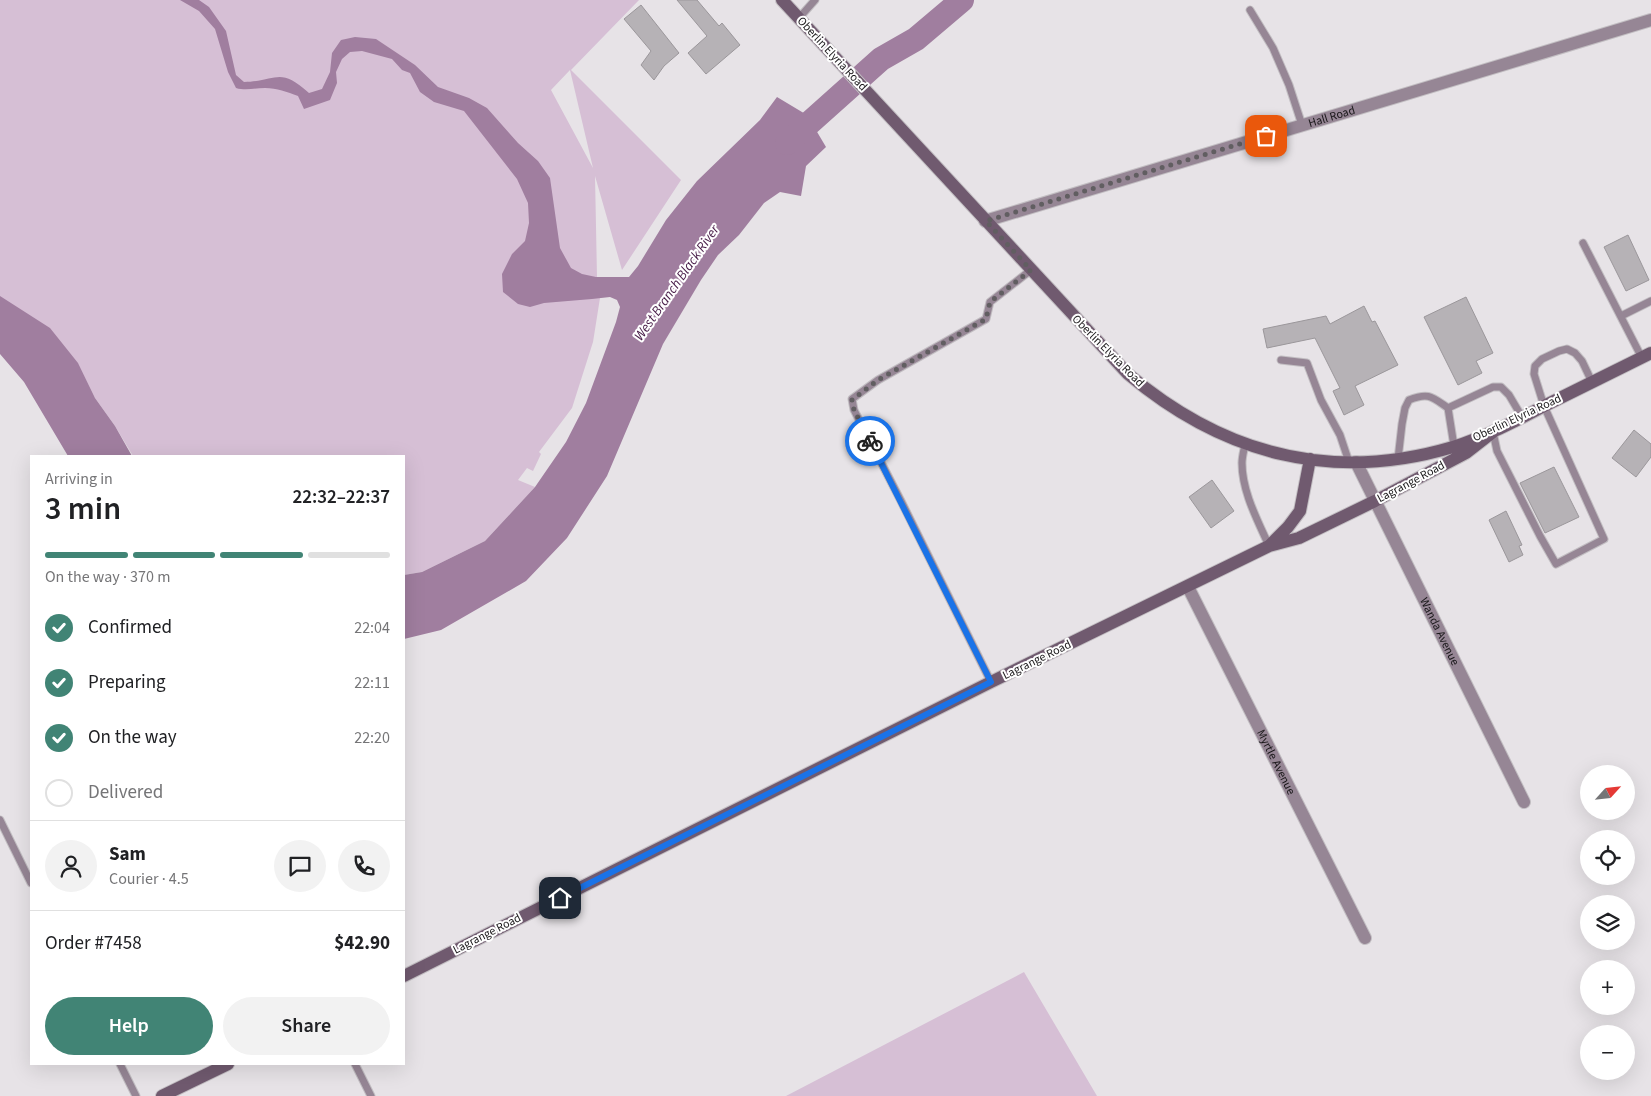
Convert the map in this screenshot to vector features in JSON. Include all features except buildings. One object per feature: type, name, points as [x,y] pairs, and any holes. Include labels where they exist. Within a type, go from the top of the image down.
[{"type":"main road","name":"Oberlin Elyria Road","points":[[782,0],[1107,354],[1150,393],[1174,410],[1245,444],[1310,459],[1352,462],[1398,459],[1454,446],[1493,432],[1646,355]]},
{"type":"main road","name":"Lagrange Road","points":[[405,975],[991,682],[1269,546],[1299,538],[1375,501],[1466,453],[1493,432]]},
{"type":"main road","name":"Lagrange Road","points":[[1269,546],[1288,527],[1300,511],[1310,459]]},
{"type":"main road","points":[[162,1096],[226,1065]]},
{"type":"street","name":"Hall Road","points":[[986,221],[1651,20]]},
{"type":"street","name":"Wanda Avenue","points":[[1352,462],[1375,501],[1524,802]]},
{"type":"street","name":"Myrtle Avenue","points":[[1188,587],[1365,938]]},
{"type":"lane","points":[[799,18],[815,0]]},
{"type":"lane","points":[[1250,10],[1273,48],[1289,85],[1302,125]]},
{"type":"lane","points":[[1583,243],[1621,316],[1646,355]]},
{"type":"lane","points":[[991,682],[854,410],[852,400],[878,380],[986,319],[990,302],[1031,270]]},
{"type":"lane","points":[[1621,316],[1651,301]]},
{"type":"lane","points":[[1493,432],[1497,451],[1556,564],[1604,539],[1544,406],[1534,374],[1535,366],[1550,355],[1567,349],[1575,353],[1582,361],[1592,382]]},
{"type":"lane","points":[[1281,360],[1307,363],[1321,400],[1352,462]]},
{"type":"lane","points":[[1448,408],[1493,387],[1501,387],[1509,395],[1522,417]]},
{"type":"lane","points":[[1398,459],[1405,408],[1409,400],[1421,395],[1434,398],[1448,408],[1454,446]]},
{"type":"lane","points":[[1245,444],[1242,463],[1244,481],[1253,509],[1269,546]]},
{"type":"lane","points":[[0,820],[30,881]]},
{"type":"lane","points":[[120,1065],[136,1096]]},
{"type":"lane","points":[[356,1065],[371,1096]]},
{"type":"shaded area","points":[[0,0],[639,0],[571,70],[681,180],[622,270],[595,176],[597,277],[600,298],[593,342],[572,408],[539,452],[541,454],[533,471],[527,468],[518,480],[535,487],[485,541],[422,572],[405,575],[405,455],[132,455],[95,398],[78,364],[0,320]],"holes":[[[570,70],[593,168],[551,90]]]},
{"type":"shaded area","points":[[1024,972],[1097,1096],[786,1096]]},
{"type":"water","points":[[180,0],[199,0],[209,7],[226,31],[236,75],[244,82],[284,77],[309,93],[322,89],[330,72],[332,53],[341,40],[355,37],[376,39],[415,65],[438,87],[469,98],[487,108],[518,143],[538,161],[550,178],[560,248],[571,268],[582,274],[596,277],[629,277],[638,266],[666,220],[697,181],[760,120],[777,97],[807,115],[826,147],[806,166],[801,196],[780,192],[764,203],[739,235],[718,255],[701,280],[663,344],[607,476],[567,538],[526,581],[441,630],[405,639],[405,575],[422,572],[485,541],[535,487],[566,442],[586,403],[620,307],[617,300],[610,297],[544,303],[530,307],[518,304],[503,292],[502,274],[512,254],[525,241],[529,223],[528,203],[517,179],[464,111],[434,102],[420,92],[410,73],[402,70],[392,59],[362,51],[350,52],[342,59],[336,72],[337,83],[330,100],[304,109],[298,96],[278,89],[236,88],[228,72],[215,29],[199,11]]},
{"type":"water","points":[[0,296],[50,328],[78,363],[95,398],[115,426],[131,455],[67,455],[24,382],[0,354]]},
{"type":"waterway","name":"West Branch Black River","points":[[787,143],[881,59],[916,39],[962,0]]},
{"type":"way so far","points":[[870,441],[854,410],[852,400],[878,380],[986,319],[990,302],[1031,270],[986,221],[1266,136]]},
{"type":"route","points":[[560,898],[991,682],[870,441]]}]
